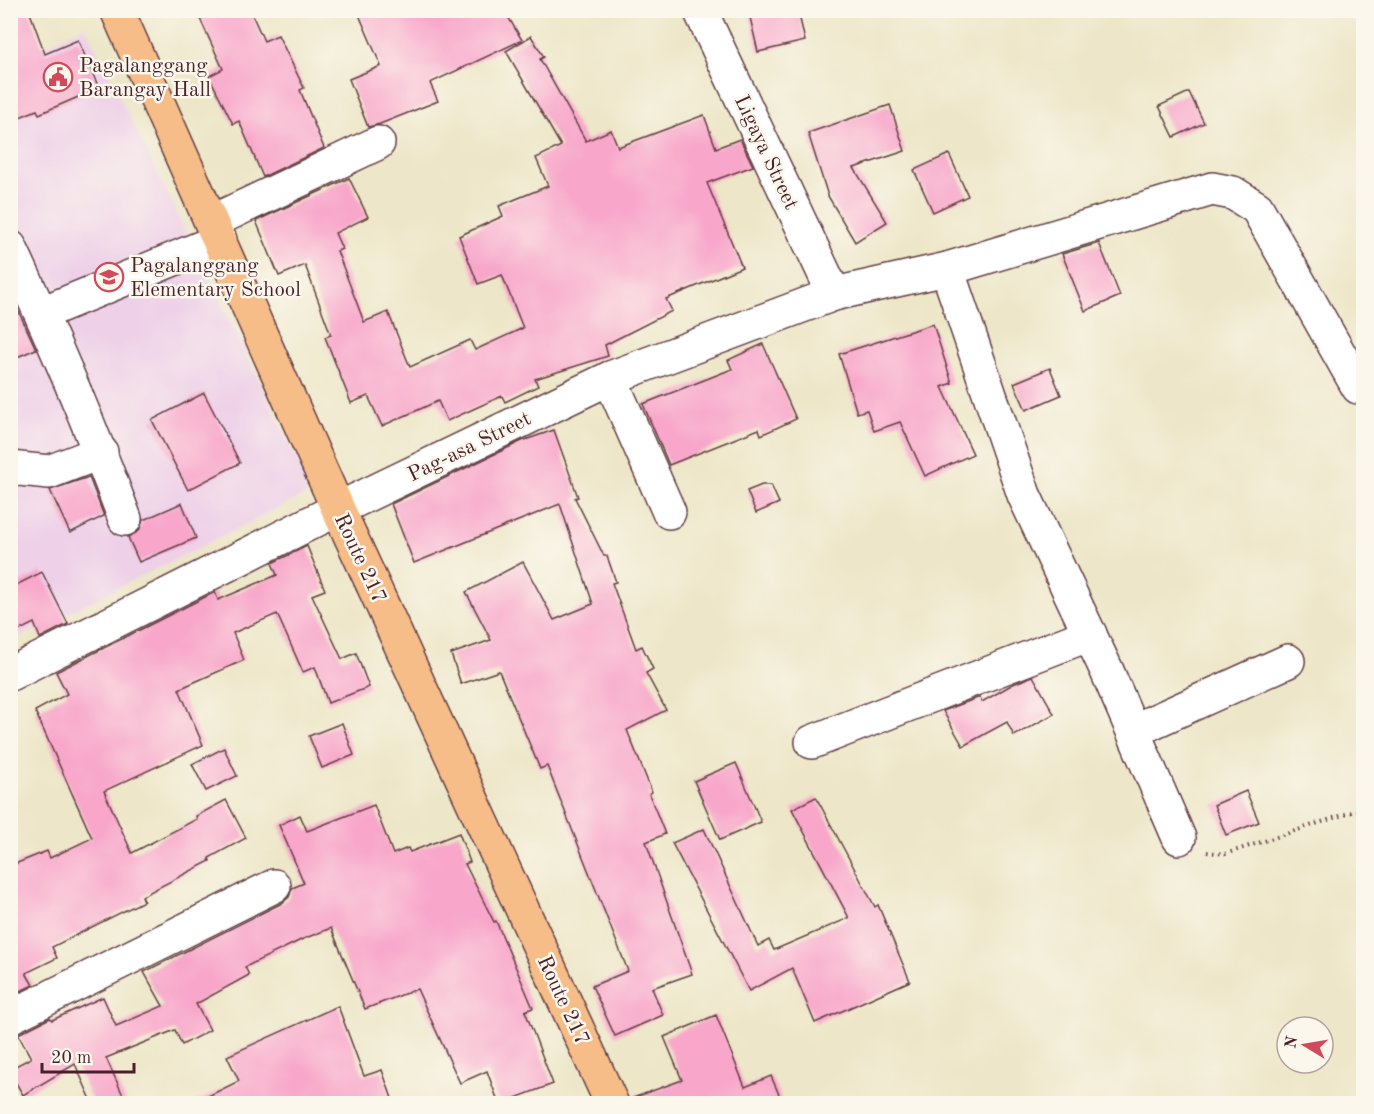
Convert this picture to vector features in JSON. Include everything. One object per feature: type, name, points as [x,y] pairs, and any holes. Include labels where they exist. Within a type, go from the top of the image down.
[{"type":"main road","name":"Route 217","points":[[117,10],[338,508],[612,1104]]},
{"type":"street","name":"Ligaya Street","points":[[700,10],[834,294]]},
{"type":"street","points":[[42,314],[216,231],[378,142]]},
{"type":"street","name":"Pag-asa Street","points":[[10,674],[338,508],[610,378],[834,294],[947,269],[1212,189],[1233,193],[1257,208],[1358,387]]},
{"type":"street","points":[[12,254],[42,314],[101,452],[125,519]]},
{"type":"street","points":[[947,269],[1024,495],[1090,634],[1179,838]]},
{"type":"street","points":[[610,378],[669,512]]},
{"type":"street","points":[[10,468],[49,472],[101,452]]},
{"type":"street","points":[[812,742],[1090,634]]},
{"type":"street","points":[[1133,731],[1288,661]]},
{"type":"street","points":[[10,1017],[274,886]]},
{"type":"path","points":[[1179,838],[1185,850],[1225,854],[1364,808]]},
{"type":"shaded area","name":"Pagalanggang Elementary School","points":[[85,26],[313,491],[11,641],[11,63]]},
{"type":"building","points":[[10,10],[29,10],[45,54],[78,40],[99,88],[39,114],[37,110],[10,121]]},
{"type":"building","points":[[196,10],[250,10],[264,41],[278,35],[304,88],[300,90],[324,148],[263,177],[239,121],[233,124],[209,76],[223,69]]},
{"type":"building","points":[[357,10],[504,10],[522,40],[430,83],[438,101],[368,127],[349,79],[381,66]]},
{"type":"building","points":[[761,10],[798,10],[805,41],[758,52],[749,13]]},
{"type":"building","points":[[531,36],[544,57],[540,59],[586,141],[611,130],[618,147],[704,115],[716,148],[740,139],[753,166],[707,183],[742,267],[666,299],[672,311],[605,345],[608,356],[535,379],[538,386],[505,402],[502,396],[447,421],[438,401],[382,426],[368,396],[351,403],[325,337],[331,335],[305,265],[279,276],[256,221],[349,178],[368,217],[335,233],[342,249],[337,251],[364,322],[388,312],[410,367],[470,340],[475,350],[523,328],[502,275],[478,284],[459,236],[503,216],[499,206],[548,186],[536,158],[561,146],[506,51]]},
{"type":"building","points":[[1189,92],[1204,123],[1174,137],[1159,106]]},
{"type":"building","points":[[890,105],[905,151],[854,168],[887,222],[855,242],[828,196],[808,133]]},
{"type":"building","points":[[949,154],[968,196],[933,212],[914,170]]},
{"type":"building","points":[[1099,243],[1120,296],[1085,311],[1062,254]]},
{"type":"building","points":[[10,293],[36,349],[10,360]]},
{"type":"building","points":[[933,324],[952,383],[942,387],[973,454],[925,476],[900,422],[874,431],[867,410],[857,413],[839,354]]},
{"type":"building","points":[[763,344],[796,419],[761,435],[759,429],[669,465],[643,404],[732,369],[728,360]]},
{"type":"building","points":[[1050,368],[1061,395],[1026,410],[1014,383]]},
{"type":"building","points":[[204,393],[240,463],[188,490],[152,420]]},
{"type":"building","points":[[554,430],[578,497],[575,498],[604,556],[607,556],[616,582],[612,583],[636,649],[642,646],[653,669],[646,673],[666,710],[627,730],[652,792],[649,794],[665,834],[646,842],[692,974],[652,988],[663,1015],[615,1036],[592,986],[628,971],[547,766],[540,769],[499,671],[461,684],[451,654],[491,640],[466,592],[523,562],[554,620],[593,604],[560,504],[414,563],[391,504],[522,441]]},
{"type":"building","points":[[89,477],[104,516],[70,533],[50,490]]},
{"type":"building","points":[[762,485],[771,485],[779,503],[756,513],[747,491]]},
{"type":"building","points":[[182,503],[196,538],[139,562],[128,537],[139,531],[143,520]]},
{"type":"building","points":[[307,546],[325,590],[312,595],[342,659],[356,653],[369,687],[328,703],[315,667],[303,672],[277,614],[233,633],[244,660],[179,689],[203,745],[104,791],[132,853],[197,819],[196,816],[226,800],[246,838],[209,858],[210,861],[142,896],[144,901],[52,947],[57,958],[26,973],[33,985],[10,996],[10,866],[47,851],[50,858],[92,838],[35,711],[67,694],[56,672],[215,592],[218,600],[277,575],[272,563]]},
{"type":"building","points":[[42,572],[68,624],[40,638],[34,623],[10,635],[10,588]]},
{"type":"building","points":[[1033,676],[1054,714],[1014,736],[1007,722],[963,746],[943,711],[980,697],[982,702],[1013,684]]},
{"type":"building","points":[[342,723],[354,755],[322,768],[309,736]]},
{"type":"building","points":[[224,748],[237,776],[206,791],[192,764]]},
{"type":"building","points":[[736,763],[761,822],[720,840],[694,781]]},
{"type":"building","points":[[1246,791],[1259,822],[1226,835],[1214,805]]},
{"type":"building","points":[[816,797],[875,907],[878,905],[910,981],[815,1023],[792,968],[749,991],[672,843],[704,829],[758,946],[769,940],[774,950],[849,918],[792,809]]},
{"type":"building","points":[[374,805],[393,854],[408,848],[410,852],[459,833],[470,862],[465,864],[494,922],[496,921],[533,1008],[525,1011],[553,1084],[499,1104],[487,1071],[460,1083],[417,989],[365,1009],[331,928],[245,967],[249,975],[196,1004],[210,1030],[182,1045],[175,1030],[106,1058],[127,1104],[93,1104],[75,1064],[23,1095],[10,1073],[10,1069],[31,1058],[18,1034],[50,1018],[52,1020],[103,997],[116,1026],[163,1006],[144,972],[282,903],[289,897],[292,888],[304,883],[279,825],[300,815],[307,831]]},
{"type":"building","points":[[338,1006],[364,1076],[382,1070],[394,1104],[192,1104],[239,1081],[227,1056]]},
{"type":"building","points":[[716,1015],[745,1087],[771,1076],[783,1104],[630,1104],[630,1099],[682,1080],[664,1037]]},
{"type":"place","name":"Pagalanggang Barangay Hall","points":[[58,77]]},
{"type":"place","name":"Pagalanggang Elementary School","points":[[109,277]]}]
